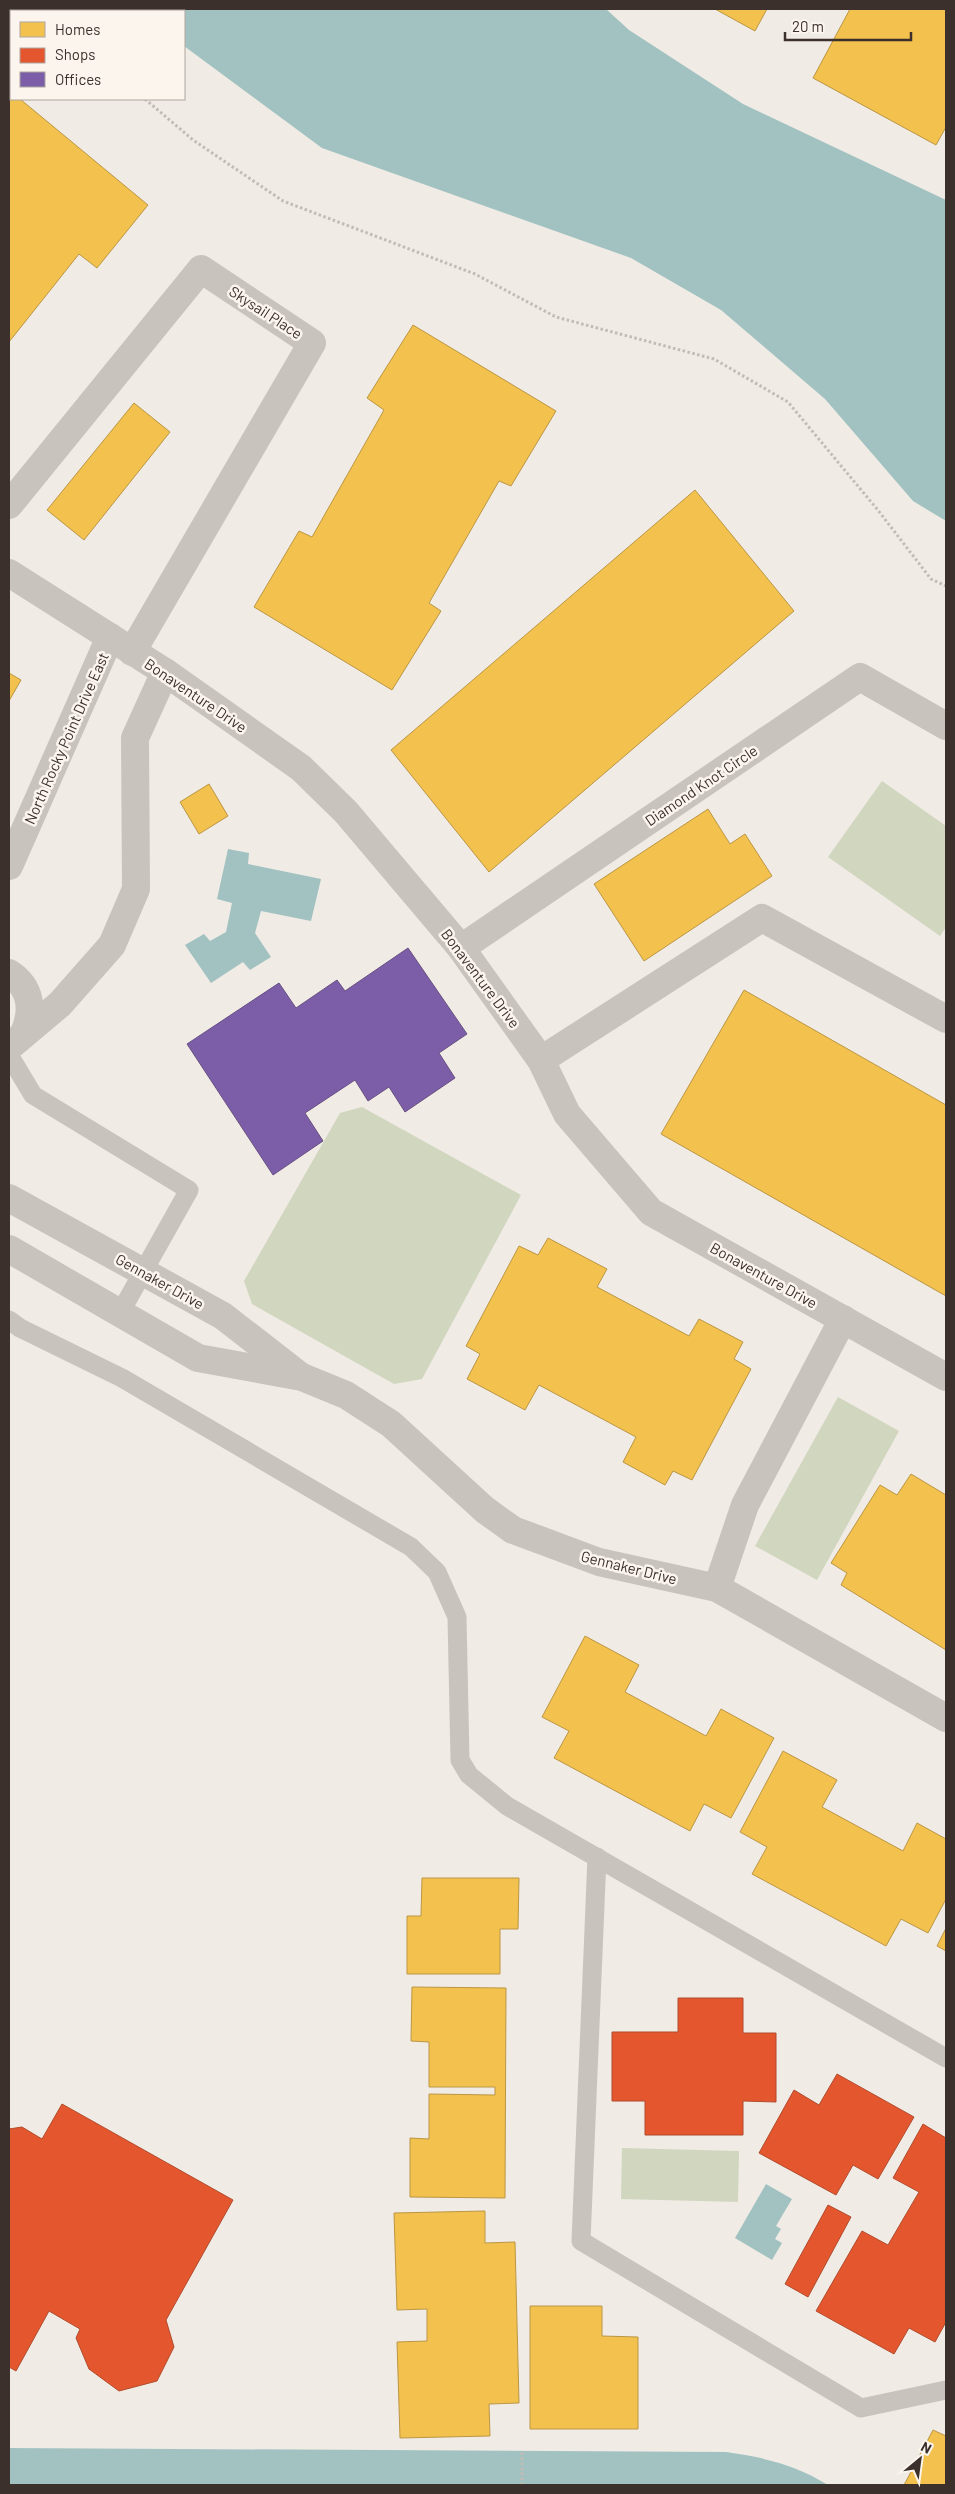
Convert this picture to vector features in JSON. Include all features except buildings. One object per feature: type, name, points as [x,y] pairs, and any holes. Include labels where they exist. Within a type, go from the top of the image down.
[{"type":"street","name":"Skysail Place","points":[[9,505],[201,269],[312,343],[121,644]]},
{"type":"street","name":"Bonaventure Drive","points":[[9,573],[165,672],[301,768],[346,812],[461,948],[541,1060],[567,1114],[651,1212],[946,1378]]},
{"type":"street","name":"North Rocky Point Drive East","points":[[9,866],[121,644]]},
{"type":"street","points":[[16,1040],[60,1004],[112,945],[136,888],[135,738],[165,672]]},
{"type":"street","name":"Diamond Knot Circle","points":[[461,948],[860,677],[946,726]]},
{"type":"street","points":[[541,1060],[762,918],[946,1019]]},
{"type":"street","points":[[9,973],[17,978],[26,990],[30,1004],[30,1019],[16,1040]]},
{"type":"street","name":"Gennaker Drive","points":[[9,1198],[223,1316],[302,1377]]},
{"type":"street","name":"Gennaker Drive","points":[[9,1249],[198,1358],[302,1377],[346,1395],[392,1424],[485,1510],[513,1530],[599,1562],[717,1588],[946,1718]]},
{"type":"street","points":[[717,1588],[745,1505],[843,1319]]},
{"type":"lane","points":[[9,1055],[33,1095],[189,1190],[120,1313]]},
{"type":"lane","points":[[13,1324],[122,1378],[412,1547],[437,1572],[457,1617],[460,1760],[469,1776],[507,1806],[946,2058]]},
{"type":"lane","points":[[596,1857],[581,2241],[861,2408],[946,2390]]},
{"type":"path","points":[[146,100],[193,140],[283,201],[475,274],[556,317],[714,359],[788,402],[931,579],[946,586]]},
{"type":"path","points":[[522,2452],[522,2485]]},
{"type":"green space","points":[[882,781],[946,826],[946,927],[940,936],[828,857]]},
{"type":"green space","points":[[362,1107],[521,1195],[422,1379],[394,1384],[252,1304],[244,1281],[340,1113]]},
{"type":"green space","points":[[838,1397],[899,1431],[817,1580],[755,1546]]},
{"type":"green space","points":[[622,2148],[739,2151],[738,2202],[621,2199]]},
{"type":"water","points":[[138,9],[606,9],[629,30],[743,104],[946,200],[946,521],[913,501],[825,399],[721,310],[631,258],[322,148],[185,47],[185,10]]},
{"type":"water","points":[[228,849],[249,853],[248,864],[321,879],[311,921],[261,911],[255,933],[271,957],[250,970],[243,962],[211,983],[185,945],[204,934],[210,941],[226,932],[232,903],[217,899]]},
{"type":"water","points":[[766,2184],[792,2199],[776,2226],[781,2229],[775,2239],[782,2243],[772,2260],[735,2238]]},
{"type":"water","points":[[9,2448],[726,2452],[753,2456],[779,2463],[804,2472],[828,2485],[9,2485]]}]
